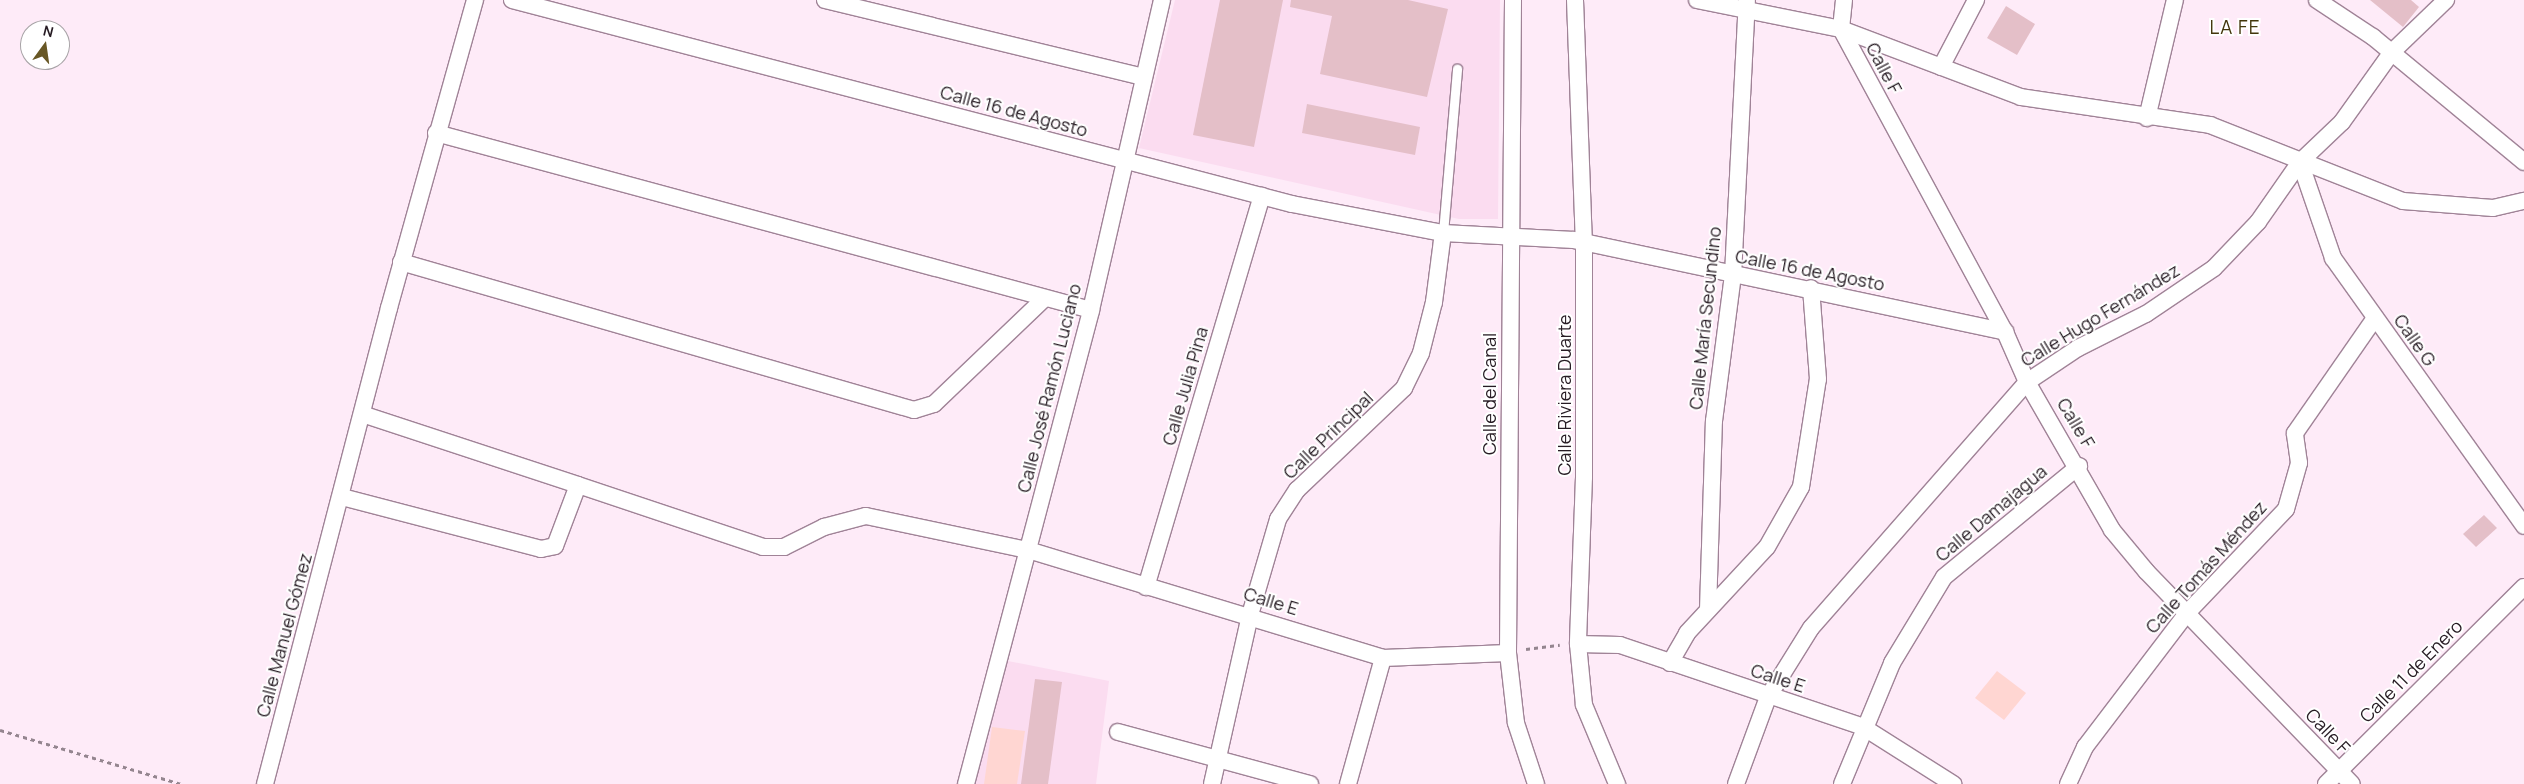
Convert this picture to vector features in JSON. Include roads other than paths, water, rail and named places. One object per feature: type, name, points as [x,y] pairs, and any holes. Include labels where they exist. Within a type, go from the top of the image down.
[{"type":"street","name":"Calle Manuel Gómez","points":[[265,784],[342,497],[401,262],[475,0]]},
{"type":"street","name":"Calle 16 de Agosto","points":[[512,0],[1262,196],[1443,234],[1579,241],[1733,274],[1811,288],[2005,332]]},
{"type":"street","points":[[825,0],[1143,77]]},
{"type":"street","name":"Calle José Ramón Luciano","points":[[966,784],[1091,310],[1123,160],[1162,0]]},
{"type":"street","name":"Calle del Canal","points":[[1514,0],[1512,652],[1516,723],[1536,784]]},
{"type":"street","name":"Calle Riviera Duarte","points":[[1575,0],[1584,477],[1572,644],[1584,705],[1617,784]]},
{"type":"street","points":[[1697,0],[1747,5],[1841,29],[2021,97],[2147,118],[2210,125],[2403,201],[2493,208],[2524,201]]},
{"type":"street","points":[[1841,29],[1844,0]]},
{"type":"street","points":[[1941,67],[1976,0]]},
{"type":"street","points":[[2147,118],[2175,0]]},
{"type":"street","points":[[2317,0],[2392,52],[2524,162]]},
{"type":"street","name":"Calle Hugo Fernández","points":[[1736,784],[1768,697],[1811,628],[2027,382],[2078,348],[2146,314],[2214,268],[2258,222],[2300,162],[2342,122],[2392,52],[2446,0]]},
{"type":"street","name":"Calle María Secundino","points":[[1708,610],[1714,421],[1733,274],[1747,5]]},
{"type":"street","name":"Calle F","points":[[1841,29],[2005,332],[2027,382],[2079,466],[2112,530],[2146,571],[2188,612],[2352,784]]},
{"type":"street","points":[[436,134],[1091,310]]},
{"type":"street","name":"Calle G","points":[[2300,162],[2334,258],[2524,526]]},
{"type":"street","name":"Calle Julia Pina","points":[[1146,587],[1262,196]]},
{"type":"street","name":"Calle Principal","points":[[1212,784],[1250,615],[1278,519],[1297,490],[1404,388],[1421,354],[1434,302],[1443,234]]},
{"type":"street","points":[[401,262],[914,410],[934,404],[1045,298]]},
{"type":"street","points":[[1670,662],[1687,633],[1767,547],[1801,487],[1818,379],[1811,288]]},
{"type":"street","name":"Calle Tomás Méndez","points":[[2068,784],[2086,747],[2188,612],[2286,509],[2299,463],[2295,433],[2375,318]]},
{"type":"street","name":"Calle E","points":[[362,414],[763,547],[784,547],[824,527],[866,516],[1028,550],[1146,587],[1250,615],[1382,658],[1512,652]]},
{"type":"street","name":"Calle Damajagua","points":[[1842,784],[1892,663],[1944,577],[2079,466]]},
{"type":"street","points":[[342,497],[542,549],[555,546],[578,485]]},
{"type":"street","name":"Calle 11 de Enero","points":[[2326,784],[2524,587]]},
{"type":"street","name":"Calle E","points":[[1572,644],[1620,645],[1768,697],[1864,727],[1953,784]]},
{"type":"street","points":[[1348,784],[1382,658]]},
{"type":"street","points":[[1118,732],[1310,784]]},
{"type":"lane","points":[[1443,234],[1457,69]]},
{"type":"district","name":"LA FE","points":[[2235,28]]}]
